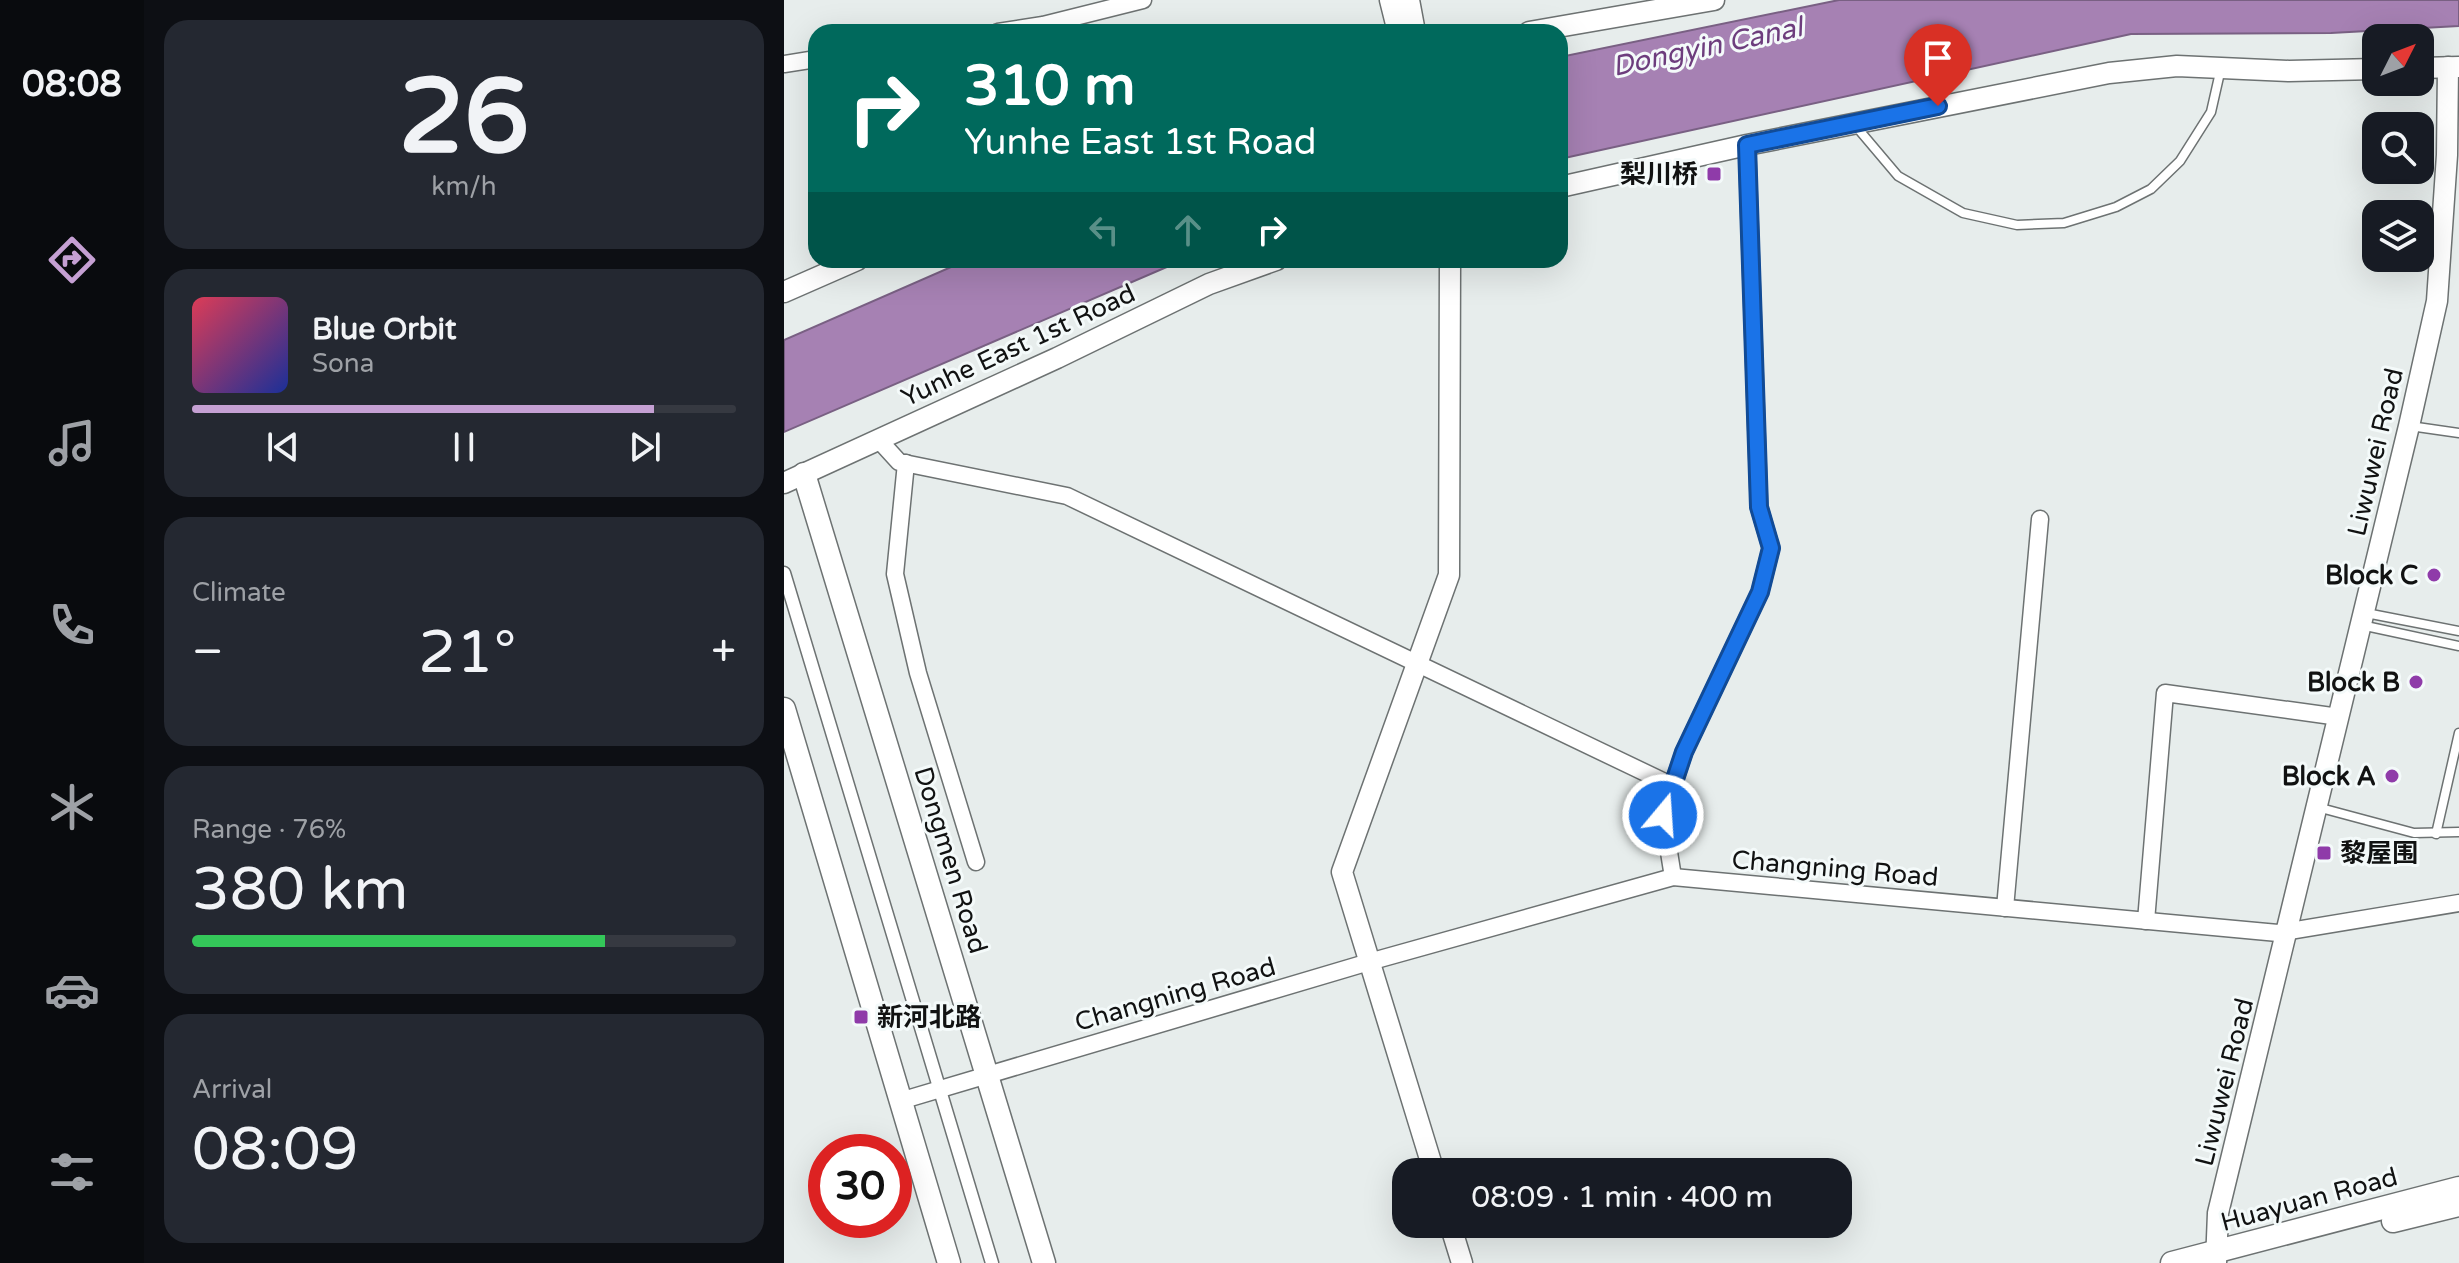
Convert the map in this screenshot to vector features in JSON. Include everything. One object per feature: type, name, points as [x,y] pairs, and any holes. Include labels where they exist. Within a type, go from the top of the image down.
[{"type":"main road","name":"Dongmen Road","points":[[794,478],[1044,1263]]},
{"type":"main road","points":[[784,709],[949,1263]]},
{"type":"main road","name":"Huayuan Road","points":[[2220,1259],[2459,1188]]},
{"type":"main road","name":"Huayuan Road","points":[[2175,1263],[2220,1259],[2459,1205]]},
{"type":"street","points":[[1047,24],[1143,0]]},
{"type":"street","points":[[1390,0],[1396,24]]},
{"type":"street","points":[[1409,0],[1414,24]]},
{"type":"street","points":[[1568,26],[1714,0]]},
{"type":"street","points":[[784,64],[808,60]]},
{"type":"street","points":[[1568,185],[1747,145],[2109,73],[2177,66],[2289,71],[2362,69]]},
{"type":"street","points":[[2434,68],[2454,67]]},
{"type":"street","name":"Liwuwei Road","points":[[2220,1259],[2218,1213],[2437,301],[2454,67]]},
{"type":"street","points":[[1673,877],[1663,815],[1684,752],[1760,592],[1771,548],[1759,507],[1747,145]]},
{"type":"street","points":[[784,292],[839,268]]},
{"type":"street","name":"Yunhe East 1st Road","points":[[794,478],[1057,358],[1209,284],[1254,268]]},
{"type":"street","points":[[1430,1158],[1342,872],[1449,575],[1450,268]]},
{"type":"street","points":[[878,439],[899,462],[1067,496],[1673,786]]},
{"type":"street","points":[[906,463],[895,574],[918,673],[976,862]]},
{"type":"street","points":[[2005,908],[2040,519]]},
{"type":"street","points":[[784,573],[992,1263]]},
{"type":"street","points":[[2146,921],[2165,693],[2339,717]]},
{"type":"street","name":"Changning Road","points":[[900,1101],[1369,962],[1673,877],[2278,933],[2459,903]]},
{"type":"street","points":[[1454,1238],[1462,1263]]},
{"type":"lane","points":[[1853,124],[1898,176],[1963,213],[2017,225],[2064,223],[2116,207],[2151,189],[2180,161],[2211,112],[2221,68]]},
{"type":"lane","points":[[2409,426],[2459,433]]},
{"type":"lane","points":[[2362,618],[2459,631]]},
{"type":"lane","points":[[2362,618],[2459,646]]},
{"type":"lane","points":[[2436,834],[2459,733]]},
{"type":"lane","points":[[2317,807],[2414,833],[2459,832]]},
{"type":"water","name":"Dongyin Canal","points":[[1839,0],[2459,0],[2459,26],[2362,24],[2362,31],[2331,33],[2131,34],[1568,157],[1568,55]]},
{"type":"water","points":[[949,268],[1164,268],[784,432],[784,340]]},
{"type":"place","name":"梨川桥","points":[[1714,174]]},
{"type":"place","name":"Block C","points":[[2434,575]]},
{"type":"place","name":"Block B","points":[[2416,682]]},
{"type":"place","name":"Block A","points":[[2392,776]]},
{"type":"place","name":"黎屋围","points":[[2324,853]]},
{"type":"place","name":"新河北路","points":[[861,1017]]},
{"type":"route","points":[[1663,815],[1684,752],[1760,592],[1771,548],[1759,507],[1747,145],[1938,106]]}]
